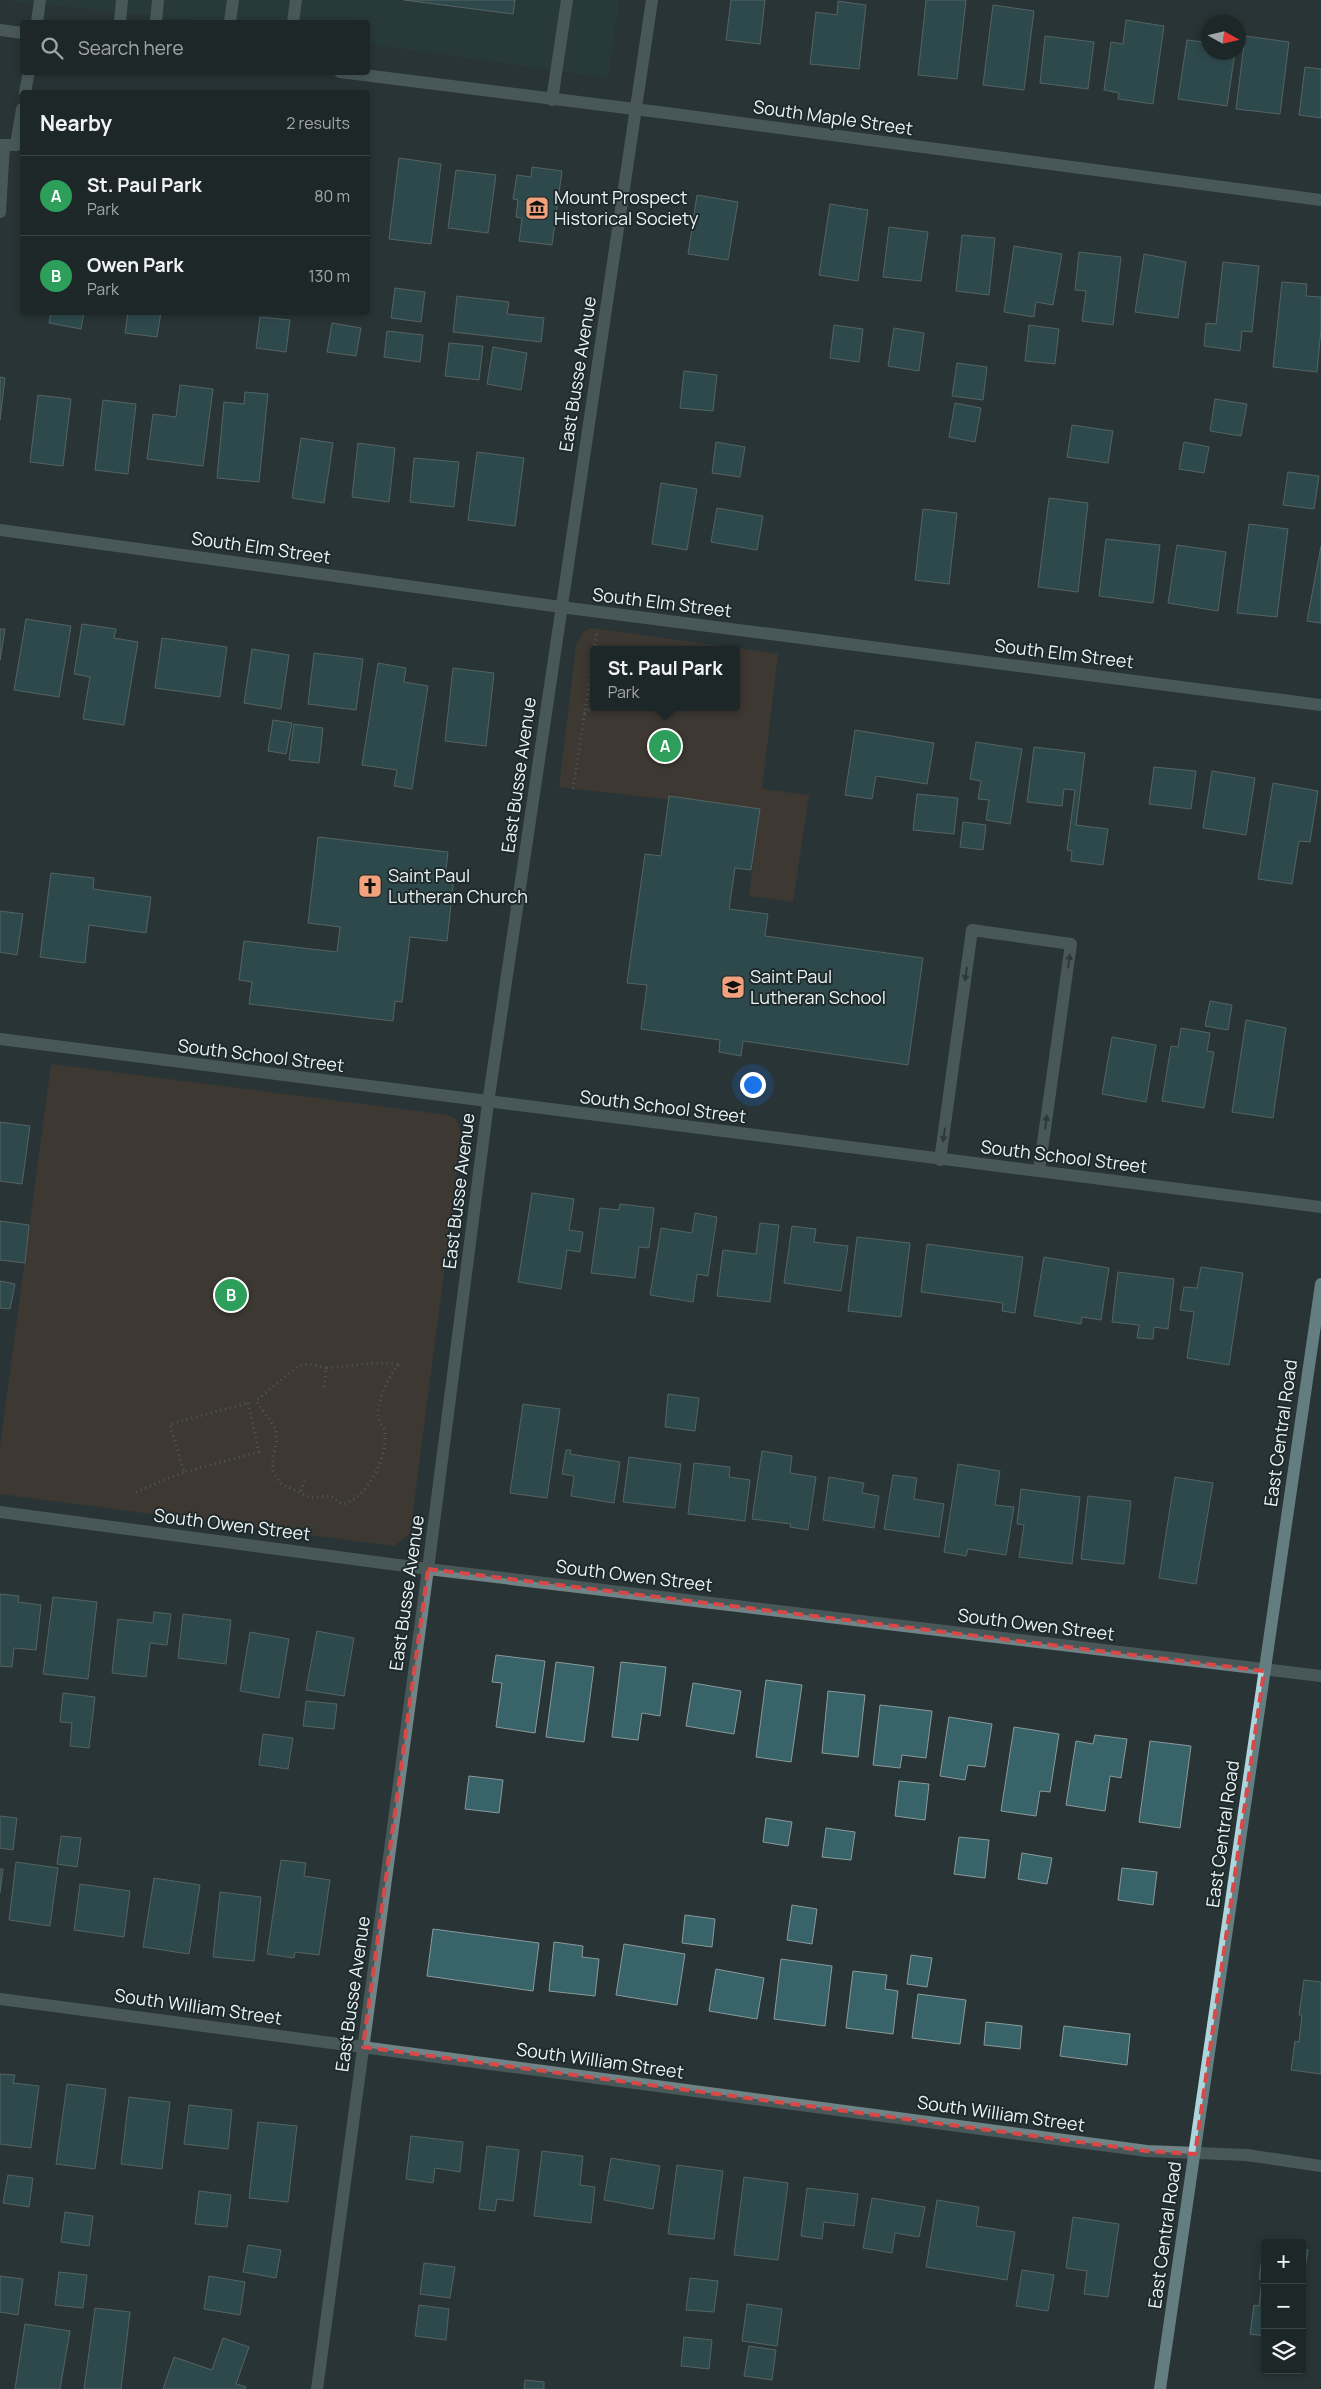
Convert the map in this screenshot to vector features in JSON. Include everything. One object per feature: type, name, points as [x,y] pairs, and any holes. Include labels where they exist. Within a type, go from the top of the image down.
[{"type":"main road","name":"East Central Road","points":[[1160,2389],[1321,1284]]},
{"type":"street","points":[[37,20],[40,0]]},
{"type":"street","points":[[120,20],[122,0]]},
{"type":"street","points":[[156,20],[158,0]]},
{"type":"street","points":[[230,20],[234,0]]},
{"type":"street","points":[[293,20],[296,0]]},
{"type":"street","points":[[552,100],[567,0]]},
{"type":"street","name":"East Busse Avenue","points":[[317,2389],[428,1569],[488,1103],[652,0]]},
{"type":"street","points":[[0,30],[20,33]]},
{"type":"street","points":[[25,90],[28,75]]},
{"type":"street","name":"South Maple Street","points":[[363,75],[1321,200]]},
{"type":"street","points":[[0,212],[2,145],[16,145],[20,121]]},
{"type":"street","name":"South Elm Street","points":[[0,530],[561,607],[1321,705]]},
{"type":"street","points":[[940,1160],[972,930],[1071,944],[1039,1171]]},
{"type":"street","name":"South School Street","points":[[0,1039],[488,1103],[1321,1207]]},
{"type":"street","name":"South Owen Street","points":[[0,1512],[428,1569],[1264,1671],[1321,1676]]},
{"type":"street","name":"South William Street","points":[[0,1999],[1137,2150],[1247,2155],[1321,2166]]},
{"type":"path","points":[[595,646],[598,628]]},
{"type":"path","points":[[573,788],[590,676]]},
{"type":"path","points":[[584,713],[590,709]]},
{"type":"path","points":[[310,1364],[326,1368],[399,1364],[392,1372],[379,1404],[378,1418],[384,1427],[385,1438],[377,1468],[370,1484],[354,1500],[342,1504],[331,1496],[326,1495],[317,1499],[311,1498],[301,1491],[282,1485],[273,1473],[273,1455],[277,1443],[276,1429],[256,1401],[298,1366],[310,1364]]},
{"type":"path","points":[[324,1387],[326,1368]]},
{"type":"path","points":[[136,1492],[184,1472],[260,1452],[248,1403],[170,1424],[184,1472]]},
{"type":"path","points":[[301,1491],[305,1480]]},
{"type":"highlighted area","points":[[428,1569],[1264,1671],[1195,2154],[1147,2151],[363,2047]]},
{"type":"shaded area","points":[[0,0],[619,0],[608,78],[370,44],[370,20],[194,20]]},
{"type":"shaded area","points":[[591,628],[720,646],[590,646],[590,711],[740,711],[740,649],[778,654],[762,789],[809,795],[793,902],[749,896],[760,810],[559,787],[576,646],[583,632]]},
{"type":"shaded area","points":[[51,1064],[448,1115],[456,1119],[461,1133],[461,1142],[410,1534],[394,1546],[0,1494],[0,1447]]},
{"type":"building","points":[[404,0],[515,0],[513,14]]},
{"type":"building","points":[[731,0],[765,0],[760,44],[726,40]]},
{"type":"building","points":[[926,0],[966,0],[957,79],[918,75]]},
{"type":"building","points":[[838,1],[866,5],[859,69],[810,64],[816,12],[837,15]]},
{"type":"building","points":[[993,5],[1034,11],[1024,90],[983,85]]},
{"type":"building","points":[[1126,20],[1164,26],[1153,104],[1118,99],[1119,93],[1104,90],[1111,42],[1123,44]]},
{"type":"building","points":[[1045,36],[1094,42],[1088,89],[1040,83]]},
{"type":"building","points":[[1246,36],[1289,42],[1280,114],[1236,109],[1242,60],[1246,60]]},
{"type":"building","points":[[1187,40],[1201,42],[1201,60],[1234,60],[1227,106],[1178,99]]},
{"type":"building","points":[[1305,67],[1321,69],[1321,118],[1299,115]]},
{"type":"building","points":[[399,158],[441,164],[431,244],[389,239]]},
{"type":"building","name":"Mount Prospect Historical Society","points":[[532,167],[562,171],[552,245],[519,241],[522,218],[516,217],[518,200],[513,199],[517,175],[531,177]]},
{"type":"building","points":[[456,170],[496,175],[488,233],[448,228]]},
{"type":"building","points":[[697,195],[738,202],[728,260],[688,254]]},
{"type":"building","points":[[830,204],[868,210],[858,281],[819,275]]},
{"type":"building","points":[[889,227],[928,232],[921,281],[883,277]]},
{"type":"building","points":[[962,235],[995,238],[989,295],[956,291]]},
{"type":"building","points":[[1014,246],[1062,254],[1053,305],[1036,302],[1034,317],[1004,312]]},
{"type":"building","points":[[1079,252],[1121,257],[1113,325],[1082,321],[1086,291],[1075,290]]},
{"type":"building","points":[[1144,254],[1186,262],[1178,318],[1135,312]]},
{"type":"building","points":[[1223,262],[1259,266],[1252,332],[1242,331],[1240,351],[1204,346],[1206,323],[1216,324]]},
{"type":"building","points":[[1282,282],[1307,284],[1306,296],[1321,297],[1321,329],[1317,372],[1273,367]]},
{"type":"building","points":[[395,288],[425,292],[421,322],[391,318]]},
{"type":"building","points":[[457,296],[509,302],[507,314],[544,318],[541,342],[453,332]]},
{"type":"building","points":[[50,315],[83,315],[81,329],[49,323]]},
{"type":"building","points":[[128,315],[161,315],[157,337],[125,333]]},
{"type":"building","points":[[260,317],[290,320],[286,352],[256,348]]},
{"type":"building","points":[[332,323],[361,328],[356,356],[327,352]]},
{"type":"building","points":[[834,325],[863,329],[859,362],[830,358]]},
{"type":"building","points":[[1029,325],[1059,329],[1055,364],[1025,361]]},
{"type":"building","points":[[894,328],[924,333],[919,371],[888,366]]},
{"type":"building","points":[[387,331],[423,335],[420,362],[384,357]]},
{"type":"building","points":[[449,343],[483,346],[479,380],[445,376]]},
{"type":"building","points":[[493,347],[527,353],[521,390],[487,384]]},
{"type":"building","points":[[957,363],[987,367],[983,400],[952,396]]},
{"type":"building","points":[[684,371],[717,375],[713,411],[680,408]]},
{"type":"building","points":[[0,377],[5,378],[0,420]]},
{"type":"building","points":[[180,385],[213,389],[203,466],[147,459],[153,414],[176,417]]},
{"type":"building","points":[[245,392],[268,394],[259,482],[217,478],[224,402],[244,404]]},
{"type":"building","points":[[38,395],[71,399],[63,466],[30,462]]},
{"type":"building","points":[[1215,399],[1247,404],[1241,436],[1210,431]]},
{"type":"building","points":[[103,400],[136,404],[128,474],[95,470]]},
{"type":"building","points":[[955,403],[981,408],[975,442],[949,437]]},
{"type":"building","points":[[1072,425],[1113,431],[1108,463],[1067,457]]},
{"type":"building","points":[[301,438],[333,443],[324,503],[292,498]]},
{"type":"building","points":[[716,442],[745,447],[740,477],[712,473]]},
{"type":"building","points":[[1184,442],[1209,447],[1204,473],[1179,469]]},
{"type":"building","points":[[358,443],[395,448],[389,502],[352,497]]},
{"type":"building","points":[[477,452],[524,458],[515,526],[468,520]]},
{"type":"building","points":[[414,458],[459,462],[454,507],[410,502]]},
{"type":"building","points":[[1288,472],[1319,476],[1314,509],[1283,505]]},
{"type":"building","points":[[661,483],[697,489],[687,550],[652,544]]},
{"type":"building","points":[[1049,498],[1088,503],[1078,592],[1038,587]]},
{"type":"building","points":[[717,508],[763,516],[757,550],[711,542]]},
{"type":"building","points":[[923,509],[957,513],[949,584],[915,580]]},
{"type":"building","points":[[1249,524],[1288,529],[1277,617],[1237,613]]},
{"type":"building","points":[[1106,539],[1160,545],[1153,603],[1099,596]]},
{"type":"building","points":[[1177,545],[1226,552],[1218,611],[1168,603]]},
{"type":"building","points":[[1321,546],[1321,623],[1307,621]]},
{"type":"building","points":[[26,619],[71,626],[59,697],[14,690]]},
{"type":"building","points":[[82,624],[116,629],[114,638],[138,642],[124,725],[83,719],[90,677],[74,674]]},
{"type":"building","points":[[0,629],[5,629],[0,660]]},
{"type":"building","points":[[162,638],[227,647],[220,697],[155,688]]},
{"type":"building","points":[[252,649],[289,655],[281,709],[244,703]]},
{"type":"building","points":[[314,653],[363,659],[356,710],[308,704]]},
{"type":"building","points":[[378,663],[406,668],[404,682],[428,686],[412,789],[394,786],[397,770],[362,765]]},
{"type":"building","points":[[453,668],[494,673],[486,746],[445,741]]},
{"type":"building","points":[[273,720],[292,723],[286,754],[268,751]]},
{"type":"building","points":[[294,724],[323,728],[319,763],[289,760]]},
{"type":"building","points":[[855,730],[934,743],[927,784],[876,776],[872,799],[845,795]]},
{"type":"building","points":[[976,742],[1022,749],[1010,824],[986,820],[989,800],[978,799],[981,781],[970,779]]},
{"type":"building","points":[[1034,747],[1085,753],[1076,825],[1108,829],[1103,865],[1071,861],[1072,851],[1067,850],[1075,790],[1064,789],[1062,806],[1027,802]]},
{"type":"building","points":[[1154,767],[1196,771],[1191,809],[1149,804]]},
{"type":"building","points":[[1212,771],[1255,778],[1246,835],[1203,828]]},
{"type":"building","points":[[1273,783],[1318,791],[1310,842],[1299,841],[1292,884],[1258,879]]},
{"type":"building","points":[[917,794],[958,798],[954,834],[913,830]]},
{"type":"building","points":[[669,796],[760,809],[751,870],[735,868],[729,909],[768,914],[765,936],[923,958],[908,1065],[743,1041],[741,1056],[719,1052],[720,1040],[641,1029],[647,985],[627,983],[645,854],[661,856]]},
{"type":"building","points":[[963,822],[986,825],[983,850],[960,847]]},
{"type":"building","points":[[318,837],[448,852],[445,877],[454,878],[447,941],[410,937],[402,1002],[395,1001],[393,1021],[249,1004],[252,982],[239,980],[244,941],[337,952],[340,927],[308,923]]},
{"type":"building","points":[[51,873],[94,878],[93,889],[151,897],[146,933],[89,925],[85,963],[40,957]]},
{"type":"building","points":[[0,911],[23,914],[17,955],[0,952]]},
{"type":"building","points":[[1210,1001],[1232,1005],[1228,1030],[1205,1026]]},
{"type":"building","points":[[1246,1020],[1286,1028],[1273,1118],[1232,1112]]},
{"type":"building","points":[[1181,1028],[1210,1033],[1207,1051],[1214,1052],[1204,1108],[1162,1101],[1171,1046],[1178,1047]]},
{"type":"building","points":[[1112,1037],[1156,1045],[1146,1102],[1102,1094]]},
{"type":"building","points":[[0,1122],[30,1126],[22,1184],[0,1181]]},
{"type":"building","points":[[532,1193],[574,1199],[569,1230],[583,1232],[580,1252],[567,1250],[561,1289],[518,1282]]},
{"type":"building","points":[[620,1204],[654,1208],[649,1248],[639,1247],[635,1278],[591,1273],[600,1208],[619,1210]]},
{"type":"building","points":[[695,1213],[717,1217],[708,1276],[697,1274],[693,1302],[650,1295],[661,1228],[692,1233]]},
{"type":"building","points":[[0,1221],[29,1225],[25,1263],[0,1260]]},
{"type":"building","points":[[760,1223],[779,1225],[770,1302],[717,1296],[723,1250],[756,1254]]},
{"type":"building","points":[[792,1226],[816,1229],[814,1242],[848,1246],[841,1291],[784,1283]]},
{"type":"building","points":[[857,1237],[910,1243],[901,1317],[848,1311]]},
{"type":"building","points":[[927,1244],[1023,1257],[1015,1313],[1002,1311],[1003,1303],[921,1292]]},
{"type":"building","points":[[1044,1257],[1109,1268],[1101,1320],[1082,1317],[1081,1324],[1034,1316]]},
{"type":"building","points":[[1201,1267],[1243,1273],[1229,1365],[1187,1358],[1194,1312],[1180,1310],[1184,1287],[1197,1288]]},
{"type":"building","points":[[1118,1272],[1174,1279],[1168,1329],[1154,1327],[1153,1339],[1137,1338],[1139,1325],[1112,1322]]},
{"type":"building","points":[[0,1281],[15,1284],[10,1309],[0,1308]]},
{"type":"building","points":[[668,1394],[699,1398],[695,1431],[665,1427]]},
{"type":"building","points":[[523,1404],[560,1409],[547,1498],[510,1493]]},
{"type":"building","points":[[566,1450],[571,1450],[570,1454],[620,1462],[614,1503],[571,1496],[574,1476],[562,1474]]},
{"type":"building","points":[[762,1451],[792,1456],[790,1473],[816,1477],[808,1530],[790,1527],[791,1524],[752,1519]]},
{"type":"building","points":[[629,1457],[681,1464],[675,1508],[623,1502]]},
{"type":"building","points":[[694,1463],[730,1467],[729,1477],[750,1480],[745,1521],[688,1514]]},
{"type":"building","points":[[958,1464],[1000,1471],[995,1505],[1014,1507],[1006,1555],[968,1549],[966,1556],[944,1552]]},
{"type":"building","points":[[893,1475],[917,1478],[914,1499],[944,1504],[939,1537],[884,1529]]},
{"type":"building","points":[[829,1477],[864,1483],[862,1493],[879,1496],[874,1528],[823,1520]]},
{"type":"building","points":[[1175,1477],[1213,1483],[1196,1584],[1159,1578]]},
{"type":"building","points":[[1021,1489],[1080,1497],[1072,1564],[1019,1557],[1024,1525],[1017,1524]]},
{"type":"building","points":[[1088,1496],[1131,1501],[1124,1564],[1081,1559]]},
{"type":"building","points":[[0,1594],[19,1596],[18,1602],[41,1605],[36,1650],[14,1648],[12,1667],[0,1666]]},
{"type":"building","points":[[53,1597],[97,1602],[88,1679],[43,1674]]},
{"type":"building","points":[[154,1612],[171,1614],[167,1645],[150,1643],[146,1677],[112,1673],[118,1619],[153,1623]]},
{"type":"building","points":[[183,1614],[231,1620],[226,1664],[178,1658]]},
{"type":"building","points":[[317,1631],[354,1638],[344,1696],[306,1690]]},
{"type":"building","points":[[250,1632],[289,1639],[279,1698],[240,1691]]},
{"type":"building","points":[[496,1655],[545,1661],[535,1733],[496,1727],[502,1683],[492,1682]]},
{"type":"building","points":[[556,1662],[594,1667],[584,1742],[546,1737]]},
{"type":"building","points":[[621,1662],[666,1667],[660,1716],[642,1713],[638,1740],[612,1737]]},
{"type":"building","points":[[766,1680],[802,1685],[791,1762],[756,1757]]},
{"type":"building","points":[[693,1683],[741,1691],[734,1734],[686,1726]]},
{"type":"building","points":[[828,1691],[865,1695],[858,1757],[822,1753]]},
{"type":"building","points":[[63,1693],[95,1697],[89,1748],[70,1746],[72,1723],[60,1722]]},
{"type":"building","points":[[306,1701],[337,1704],[334,1729],[303,1726]]},
{"type":"building","points":[[880,1705],[932,1711],[926,1758],[902,1755],[900,1768],[873,1765]]},
{"type":"building","points":[[949,1717],[992,1724],[985,1767],[968,1765],[965,1780],[940,1776]]},
{"type":"building","points":[[1014,1727],[1059,1734],[1050,1792],[1040,1791],[1036,1816],[1001,1811]]},
{"type":"building","points":[[263,1734],[293,1738],[288,1769],[259,1765]]},
{"type":"building","points":[[1095,1735],[1127,1739],[1121,1778],[1110,1776],[1105,1811],[1066,1805],[1076,1741],[1093,1744]]},
{"type":"building","points":[[1150,1741],[1191,1746],[1180,1828],[1139,1822]]},
{"type":"building","points":[[469,1776],[503,1780],[499,1813],[465,1809]]},
{"type":"building","points":[[899,1781],[929,1784],[925,1820],[895,1816]]},
{"type":"building","points":[[0,1816],[17,1818],[13,1850],[0,1848]]},
{"type":"building","points":[[766,1818],[792,1822],[788,1846],[763,1842]]},
{"type":"building","points":[[826,1828],[855,1832],[851,1860],[822,1857]]},
{"type":"building","points":[[61,1836],[81,1838],[77,1867],[57,1864]]},
{"type":"building","points":[[959,1837],[989,1840],[985,1878],[954,1874]]},
{"type":"building","points":[[1022,1853],[1052,1858],[1047,1884],[1018,1879]]},
{"type":"building","points":[[281,1860],[306,1863],[304,1876],[330,1880],[319,1955],[295,1952],[294,1958],[267,1954]]},
{"type":"building","points":[[16,1862],[58,1868],[50,1926],[9,1920]]},
{"type":"building","points":[[1122,1868],[1157,1872],[1153,1905],[1118,1900]]},
{"type":"building","points":[[0,1869],[3,1869],[0,1893]]},
{"type":"building","points":[[154,1878],[200,1885],[189,1954],[143,1947]]},
{"type":"building","points":[[80,1884],[130,1891],[124,1937],[74,1930]]},
{"type":"building","points":[[220,1892],[261,1897],[254,1961],[213,1957]]},
{"type":"building","points":[[792,1905],[817,1909],[812,1944],[787,1940]]},
{"type":"building","points":[[685,1915],[715,1919],[712,1947],[682,1943]]},
{"type":"building","points":[[433,1929],[539,1943],[533,1991],[427,1976]]},
{"type":"building","points":[[554,1942],[583,1946],[582,1957],[599,1959],[595,1996],[549,1991]]},
{"type":"building","points":[[624,1944],[685,1954],[677,2005],[616,1995]]},
{"type":"building","points":[[911,1955],[932,1958],[927,1987],[907,1984]]},
{"type":"building","points":[[781,1959],[832,1966],[825,2026],[774,2019]]},
{"type":"building","points":[[716,1969],[764,1978],[757,2019],[709,2011]]},
{"type":"building","points":[[853,1971],[887,1975],[885,1989],[898,1991],[893,2034],[846,2028]]},
{"type":"building","points":[[1304,1980],[1321,1982],[1321,2074],[1291,2070],[1295,2041],[1299,2042],[1302,2015],[1299,2015]]},
{"type":"building","points":[[918,1994],[966,2000],[960,2044],[912,2038]]},
{"type":"building","points":[[986,2022],[1022,2026],[1020,2049],[984,2045]]},
{"type":"building","points":[[1064,2026],[1130,2034],[1127,2065],[1060,2056]]},
{"type":"building","points":[[0,2074],[15,2075],[13,2083],[39,2086],[31,2148],[0,2144]]},
{"type":"building","points":[[67,2084],[106,2089],[95,2169],[56,2164]]},
{"type":"building","points":[[129,2097],[170,2102],[162,2169],[121,2164]]},
{"type":"building","points":[[189,2105],[232,2110],[228,2149],[184,2144]]},
{"type":"building","points":[[258,2122],[297,2126],[288,2202],[249,2198]]},
{"type":"building","points":[[411,2136],[463,2142],[460,2172],[435,2168],[433,2183],[406,2179]]},
{"type":"building","points":[[487,2146],[519,2150],[513,2201],[497,2199],[495,2211],[479,2209]]},
{"type":"building","points":[[542,2151],[583,2156],[580,2185],[595,2187],[591,2223],[534,2216]]},
{"type":"building","points":[[611,2158],[660,2166],[653,2209],[604,2200]]},
{"type":"building","points":[[677,2165],[723,2171],[714,2239],[668,2234]]},
{"type":"building","points":[[8,2175],[33,2178],[29,2207],[3,2203]]},
{"type":"building","points":[[744,2177],[788,2183],[778,2260],[734,2255]]},
{"type":"building","points":[[807,2188],[858,2194],[854,2226],[824,2222],[822,2239],[801,2236]]},
{"type":"building","points":[[199,2191],[231,2195],[227,2227],[195,2224]]},
{"type":"building","points":[[872,2198],[925,2207],[919,2237],[895,2233],[892,2253],[863,2248]]},
{"type":"building","points":[[937,2200],[979,2207],[976,2226],[1015,2232],[1007,2280],[926,2267]]},
{"type":"building","points":[[65,2212],[93,2216],[89,2246],[61,2242]]},
{"type":"building","points":[[1073,2217],[1119,2224],[1108,2297],[1084,2294],[1087,2271],[1066,2268]]},
{"type":"building","points":[[248,2245],[281,2250],[276,2278],[243,2272]]},
{"type":"building","points":[[424,2263],[455,2267],[450,2298],[420,2294]]},
{"type":"building","points":[[1022,2270],[1054,2275],[1048,2311],[1016,2306]]},
{"type":"building","points":[[59,2272],[87,2275],[83,2308],[55,2305]]},
{"type":"building","points":[[0,2276],[23,2279],[18,2315],[0,2312]]},
{"type":"building","points":[[209,2276],[245,2282],[240,2315],[204,2309]]},
{"type":"building","points":[[690,2278],[718,2281],[714,2312],[686,2310]]},
{"type":"building","points":[[1261,2288],[1261,2335],[1250,2334],[1254,2305],[1259,2306]]},
{"type":"building","points":[[747,2304],[782,2309],[777,2346],[742,2341]]},
{"type":"building","points":[[419,2305],[449,2309],[446,2340],[415,2336]]},
{"type":"building","points":[[95,2308],[130,2312],[121,2389],[84,2389]]},
{"type":"building","points":[[25,2324],[70,2331],[60,2389],[15,2389]]},
{"type":"building","points":[[684,2337],[712,2340],[709,2369],[681,2366]]},
{"type":"building","points":[[223,2338],[249,2347],[236,2384],[246,2387],[245,2389],[163,2389],[174,2357],[212,2370]]},
{"type":"building","points":[[749,2346],[776,2350],[772,2380],[744,2376]]},
{"type":"building","points":[[525,2380],[544,2382],[544,2389],[524,2389]]},
{"type":"place","name":"Mount Prospect Historical Society","points":[[537,208]]},
{"type":"place","name":"St. Paul Park","points":[[665,746]]},
{"type":"place","name":"Saint Paul Lutheran Church","points":[[370,886]]},
{"type":"place","name":"Saint Paul Lutheran School","points":[[733,987]]},
{"type":"place","name":"Owen Park","points":[[231,1295]]}]
